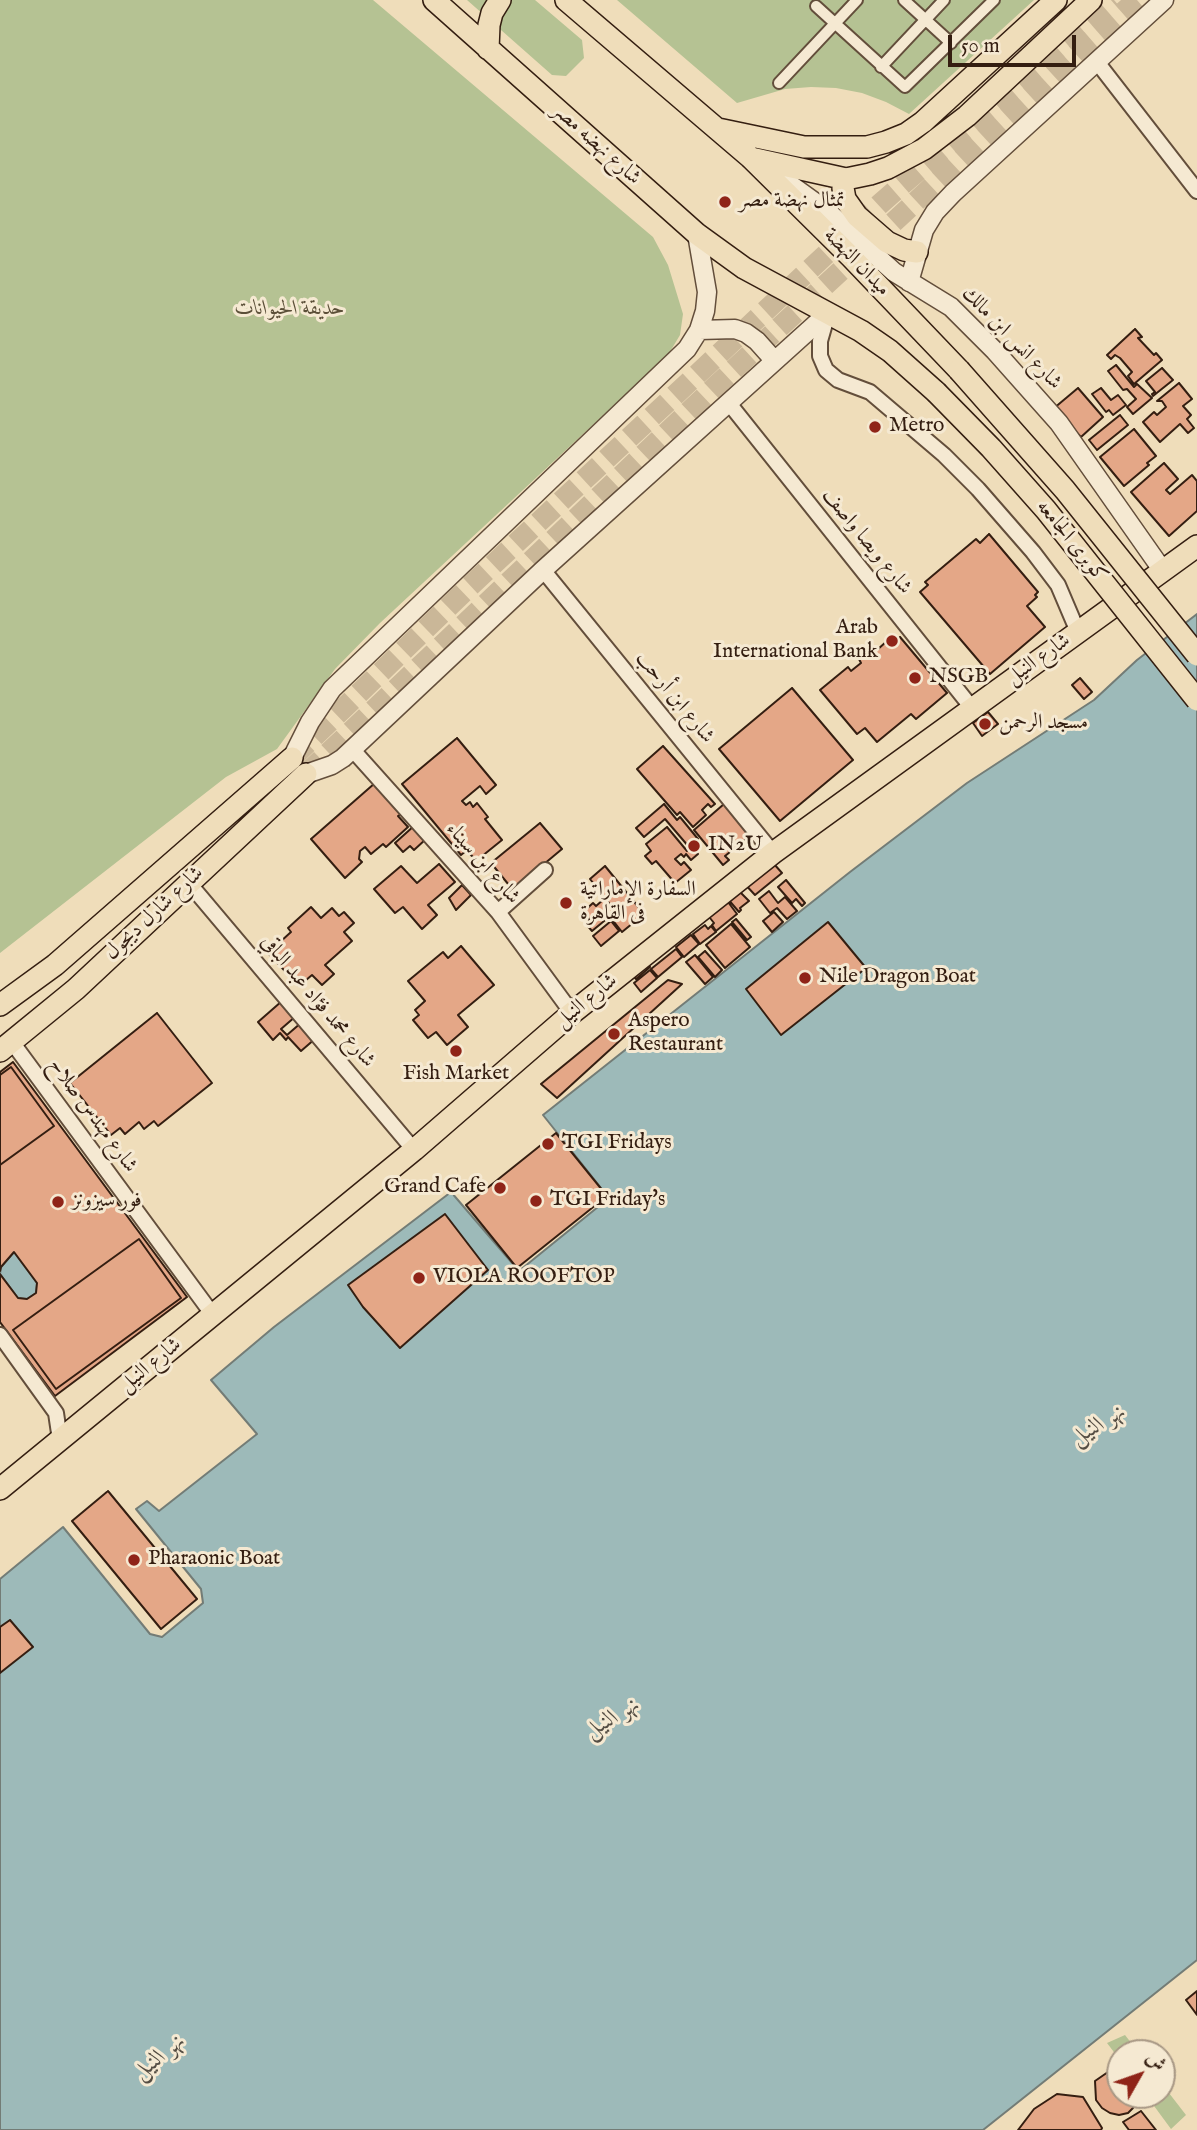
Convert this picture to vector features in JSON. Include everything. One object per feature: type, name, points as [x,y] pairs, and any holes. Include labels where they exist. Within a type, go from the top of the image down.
[{"type":"main road","name":"شارع نهضه مصر","points":[[434,0],[697,234],[766,281],[828,313]]},
{"type":"main road","points":[[488,48],[488,25],[500,0]]},
{"type":"main road","points":[[566,0],[751,158],[846,179],[888,167],[940,138],[1091,0]]},
{"type":"main road","points":[[717,129],[804,147],[867,147],[886,142],[906,134],[923,122],[1056,0]]},
{"type":"main road","name":"ميدان النهضة","points":[[751,158],[959,370]]},
{"type":"main road","points":[[846,179],[843,188],[845,200],[857,216],[887,242],[904,250],[917,252]]},
{"type":"main road","name":"كوبرى الجامعه","points":[[828,313],[890,351],[936,392],[991,448],[1046,510],[1197,700]]},
{"type":"main road","name":"كوبرى الجامعه","points":[[959,370],[1065,490],[1197,655]]},
{"type":"main road","name":"شارع النيل","points":[[0,1489],[414,1150],[572,1013],[773,853],[1197,546]]},
{"type":"main road","name":"شارع شارل ديجول","points":[[0,1005],[55,965],[292,758]]},
{"type":"main road","name":"شارع شارل ديجول","points":[[6,1047],[76,989],[306,774]]},
{"type":"street","points":[[779,83],[857,0]]},
{"type":"street","points":[[904,0],[951,43]]},
{"type":"street","points":[[881,67],[944,0]]},
{"type":"street","points":[[816,6],[900,85],[907,87],[994,0]]},
{"type":"street","points":[[909,282],[924,230],[935,212],[1164,0]]},
{"type":"street","points":[[1097,61],[1197,191]]},
{"type":"street","name":"شارع انس ابن مالك","points":[[751,158],[804,192],[883,263],[951,307],[1028,386],[1059,423],[1163,571]]},
{"type":"street","points":[[292,758],[310,722],[332,689],[687,349],[699,330],[707,292],[697,234]]},
{"type":"street","points":[[306,774],[332,765],[352,749],[543,570],[828,313]]},
{"type":"street","points":[[828,313],[820,341],[820,356],[826,370],[838,380],[870,392],[935,447],[978,489],[1058,585],[1079,632]]},
{"type":"street","points":[[699,330],[735,329],[746,333],[774,360]]},
{"type":"street","name":"شارع ويصا واصف","points":[[728,402],[972,708]]},
{"type":"street","name":"شارع ابن أرحب","points":[[543,570],[773,853]]},
{"type":"street","name":"شارع ابن سيناء","points":[[352,749],[498,912],[572,1013]]},
{"type":"street","points":[[498,912],[545,870]]},
{"type":"street","name":"شارع محمد فؤاد عبد الباقي","points":[[188,882],[414,1150]]},
{"type":"street","name":"شارع مهندس صلاح","points":[[6,1047],[213,1315]]},
{"type":"street","points":[[0,1335],[56,1412],[60,1440]]},
{"type":"green space","name":"حديقة الحيوانات","points":[[0,0],[373,0],[653,237],[668,265],[683,314],[680,335],[668,355],[380,623],[335,669],[277,749],[226,777],[0,953]]},
{"type":"green space","points":[[467,0],[535,0],[582,40],[584,58],[566,76],[552,75]]},
{"type":"green space","points":[[617,0],[1034,0],[909,114],[862,93],[836,88],[785,89],[737,103]]},
{"type":"green space","points":[[1176,2102],[1186,2115],[1171,2129],[1156,2109],[1176,2109]]},
{"type":"water","name":"نهر النيل","points":[[1197,614],[1197,1960],[983,2130],[0,2130],[0,1579],[63,1527],[150,1634],[162,1637],[203,1603],[201,1589],[136,1509],[147,1501],[159,1511],[257,1434],[211,1380],[274,1327],[451,1192],[519,1271],[609,1198],[543,1115],[850,872],[967,783],[1094,700],[1137,660]]},
{"type":"water","points":[[14,1252],[37,1283],[36,1293],[27,1299],[18,1298],[0,1274],[1,1267]]},
{"type":"building","points":[[1135,329],[1142,337],[1138,338],[1162,360],[1134,384],[1128,376],[1132,372],[1120,358],[1115,355],[1111,359],[1107,355]]},
{"type":"building","points":[[1116,365],[1134,387],[1137,384],[1152,398],[1133,414],[1127,407],[1136,399],[1127,389],[1123,390],[1108,371]]},
{"type":"building","points":[[1162,368],[1173,380],[1153,396],[1155,392],[1146,381]]},
{"type":"building","points":[[1179,383],[1192,399],[1183,406],[1191,415],[1187,419],[1194,428],[1188,433],[1180,424],[1160,442],[1143,422],[1154,412],[1157,415],[1166,407],[1162,401],[1157,401]]},
{"type":"building","points":[[1078,388],[1103,417],[1081,437],[1053,409]]},
{"type":"building","points":[[1101,388],[1111,400],[1118,395],[1126,405],[1113,415],[1109,410],[1106,412],[1092,394]]},
{"type":"building","points":[[1120,415],[1128,425],[1097,450],[1089,440]]},
{"type":"building","points":[[1134,429],[1156,456],[1124,486],[1100,457]]},
{"type":"building","points":[[1164,463],[1178,479],[1166,490],[1170,494],[1192,475],[1197,481],[1197,511],[1169,536],[1131,492]]},
{"type":"building","points":[[989,534],[1038,592],[1035,595],[1037,597],[1027,606],[1045,627],[990,674],[920,592],[928,585],[925,582],[976,539],[980,543]]},
{"type":"building","points":[[900,637],[947,693],[916,719],[911,714],[877,742],[865,728],[857,734],[820,690],[848,667],[851,671],[861,663],[859,659],[874,646],[877,650],[887,641],[890,645]]},
{"type":"building","points":[[1080,678],[1092,692],[1084,699],[1072,685]]},
{"type":"building","points":[[792,688],[853,760],[780,821],[719,749]]},
{"type":"building","name":"مسجد الرحمن","points":[[988,712],[998,724],[982,736],[973,723]]},
{"type":"building","points":[[457,738],[496,785],[486,794],[480,786],[462,801],[466,805],[470,802],[473,807],[477,803],[488,817],[485,819],[502,840],[476,861],[467,850],[461,855],[402,784]]},
{"type":"building","points":[[663,746],[715,804],[711,807],[708,804],[702,810],[706,815],[693,827],[680,812],[677,815],[637,769]]},
{"type":"building","points":[[375,783],[401,814],[398,816],[408,827],[386,847],[383,844],[371,854],[365,847],[360,851],[359,859],[362,862],[345,878],[311,839]]},
{"type":"building","points":[[664,804],[677,820],[680,817],[698,839],[689,847],[665,819],[644,837],[636,828]]},
{"type":"building","points":[[724,804],[750,836],[725,856],[729,860],[723,865],[694,830]]},
{"type":"building","points":[[540,823],[562,849],[513,890],[491,863]]},
{"type":"building","points":[[415,825],[426,839],[414,850],[410,846],[403,852],[395,843]]},
{"type":"building","points":[[667,827],[687,851],[693,847],[698,854],[691,860],[686,854],[675,859],[681,865],[684,862],[691,870],[675,883],[656,861],[652,864],[645,856],[651,851],[646,844]]},
{"type":"building","points":[[439,864],[455,882],[428,905],[437,915],[422,929],[403,907],[395,913],[374,889],[401,866],[417,883]]},
{"type":"building","points":[[774,864],[782,873],[755,895],[742,881]]},
{"type":"building","points":[[605,866],[644,914],[622,932],[611,918],[617,913],[590,879]]},
{"type":"building","points":[[786,880],[805,903],[802,906],[796,899],[792,903],[778,887]]},
{"type":"building","points":[[462,885],[471,895],[456,910],[449,898]]},
{"type":"building","points":[[737,889],[749,901],[739,912],[727,898]]},
{"type":"building","points":[[769,891],[778,903],[785,897],[797,911],[787,919],[777,908],[770,913],[759,899]]},
{"type":"building","points":[[725,898],[737,914],[716,931],[712,925],[714,923],[706,913]]},
{"type":"building","points":[[604,899],[615,912],[592,931],[586,924],[590,920],[583,912],[593,903],[596,906]]},
{"type":"building","points":[[311,907],[321,918],[332,908],[339,916],[344,912],[354,923],[344,932],[352,941],[325,965],[334,974],[322,985],[312,975],[299,986],[268,953],[291,932],[288,928]]},
{"type":"building","points":[[774,912],[783,922],[772,932],[763,921]]},
{"type":"building","points":[[736,919],[751,937],[747,940],[732,922]]},
{"type":"building","points":[[611,921],[619,931],[601,946],[593,936]]},
{"type":"building","name":"Nile Dragon Boat","points":[[828,922],[866,968],[781,1035],[746,989]]},
{"type":"building","points":[[731,924],[750,947],[725,968],[706,945]]},
{"type":"building","points":[[705,925],[708,929],[711,926],[716,932],[700,944],[693,934]]},
{"type":"building","points":[[691,935],[699,944],[684,957],[676,947]]},
{"type":"building","points":[[461,946],[494,985],[458,1015],[468,1027],[447,1045],[436,1032],[428,1038],[413,1020],[419,1015],[415,1010],[425,1001],[408,981],[443,952],[448,958]]},
{"type":"building","points":[[676,949],[682,957],[658,977],[651,969]]},
{"type":"building","points":[[705,951],[722,970],[715,977],[698,957]]},
{"type":"building","points":[[695,955],[713,977],[705,984],[686,962]]},
{"type":"building","points":[[643,959],[650,967],[636,979],[629,971]]},
{"type":"building","points":[[650,970],[657,978],[641,992],[634,983]]},
{"type":"building","name":"Aspero Restaurant","points":[[668,980],[682,984],[557,1098],[541,1084]]},
{"type":"building","points":[[282,1001],[296,1016],[281,1029],[287,1035],[302,1022],[316,1038],[301,1051],[288,1037],[286,1040],[280,1033],[273,1040],[258,1022]]},
{"type":"building","points":[[157,1013],[212,1083],[158,1126],[154,1121],[144,1129],[139,1122],[125,1134],[120,1128],[111,1135],[70,1083]]},
{"type":"building","name":"فور سيزونز","points":[[13,1062],[187,1297],[55,1396],[0,1322],[0,1274],[18,1298],[27,1299],[36,1293],[37,1283],[14,1252],[0,1271],[0,1165],[54,1126],[11,1067],[0,1075],[0,1072]],"holes":[[[139,1239],[181,1298],[56,1389],[13,1330]]]},
{"type":"building","points":[[11,1067],[54,1126],[0,1165],[0,1075]]},
{"type":"building","name":"TGI Friday's","points":[[556,1133],[607,1196],[517,1268],[466,1205]]},
{"type":"building","name":"VIOLA ROOFTOP","points":[[445,1214],[488,1270],[400,1348],[363,1307],[348,1285]]},
{"type":"building","points":[[139,1239],[181,1298],[56,1389],[13,1330]]},
{"type":"building","name":"Pharaonic Boat","points":[[108,1491],[197,1599],[161,1629],[72,1521]]},
{"type":"building","points":[[10,1620],[33,1647],[0,1673],[0,1627]]},
{"type":"building","points":[[1197,1991],[1197,2015],[1186,2000]]},
{"type":"building","points":[[1106,2073],[1106,2109],[1132,2109],[1119,2115],[1102,2108],[1096,2100],[1095,2081]]},
{"type":"building","points":[[1057,2094],[1083,2097],[1101,2130],[1018,2130],[1034,2109]]},
{"type":"building","points":[[1141,2111],[1156,2130],[1129,2130],[1123,2122]]},
{"type":"tunnel","points":[[292,758],[469,587],[880,204],[1114,0]]},
{"type":"tunnel","points":[[306,774],[717,385],[1137,0]]},
{"type":"place","name":"تمثال نهضة مصر","points":[[725,202]]},
{"type":"place","name":"Metro","points":[[875,427]]},
{"type":"place","name":"Arab International Bank","points":[[892,641]]},
{"type":"place","name":"NSGB","points":[[915,678]]},
{"type":"place","name":"مسجد الرحمن","points":[[985,724]]},
{"type":"place","name":"IN2U","points":[[694,846]]},
{"type":"place","name":"السفارة الإماراتية فى القاهرة","points":[[566,903]]},
{"type":"place","name":"Nile Dragon Boat","points":[[805,978]]},
{"type":"place","name":"Aspero Restaurant","points":[[614,1034]]},
{"type":"place","name":"Fish Market","points":[[456,1051]]},
{"type":"place","name":"TGI Fridays","points":[[548,1144]]},
{"type":"place","name":"Grand Cafe","points":[[500,1188]]},
{"type":"place","name":"TGI Friday's","points":[[536,1201]]},
{"type":"place","name":"فور سيزونز","points":[[58,1202]]},
{"type":"place","name":"VIOLA ROOFTOP","points":[[419,1278]]},
{"type":"place","name":"Pharaonic Boat","points":[[134,1560]]}]
